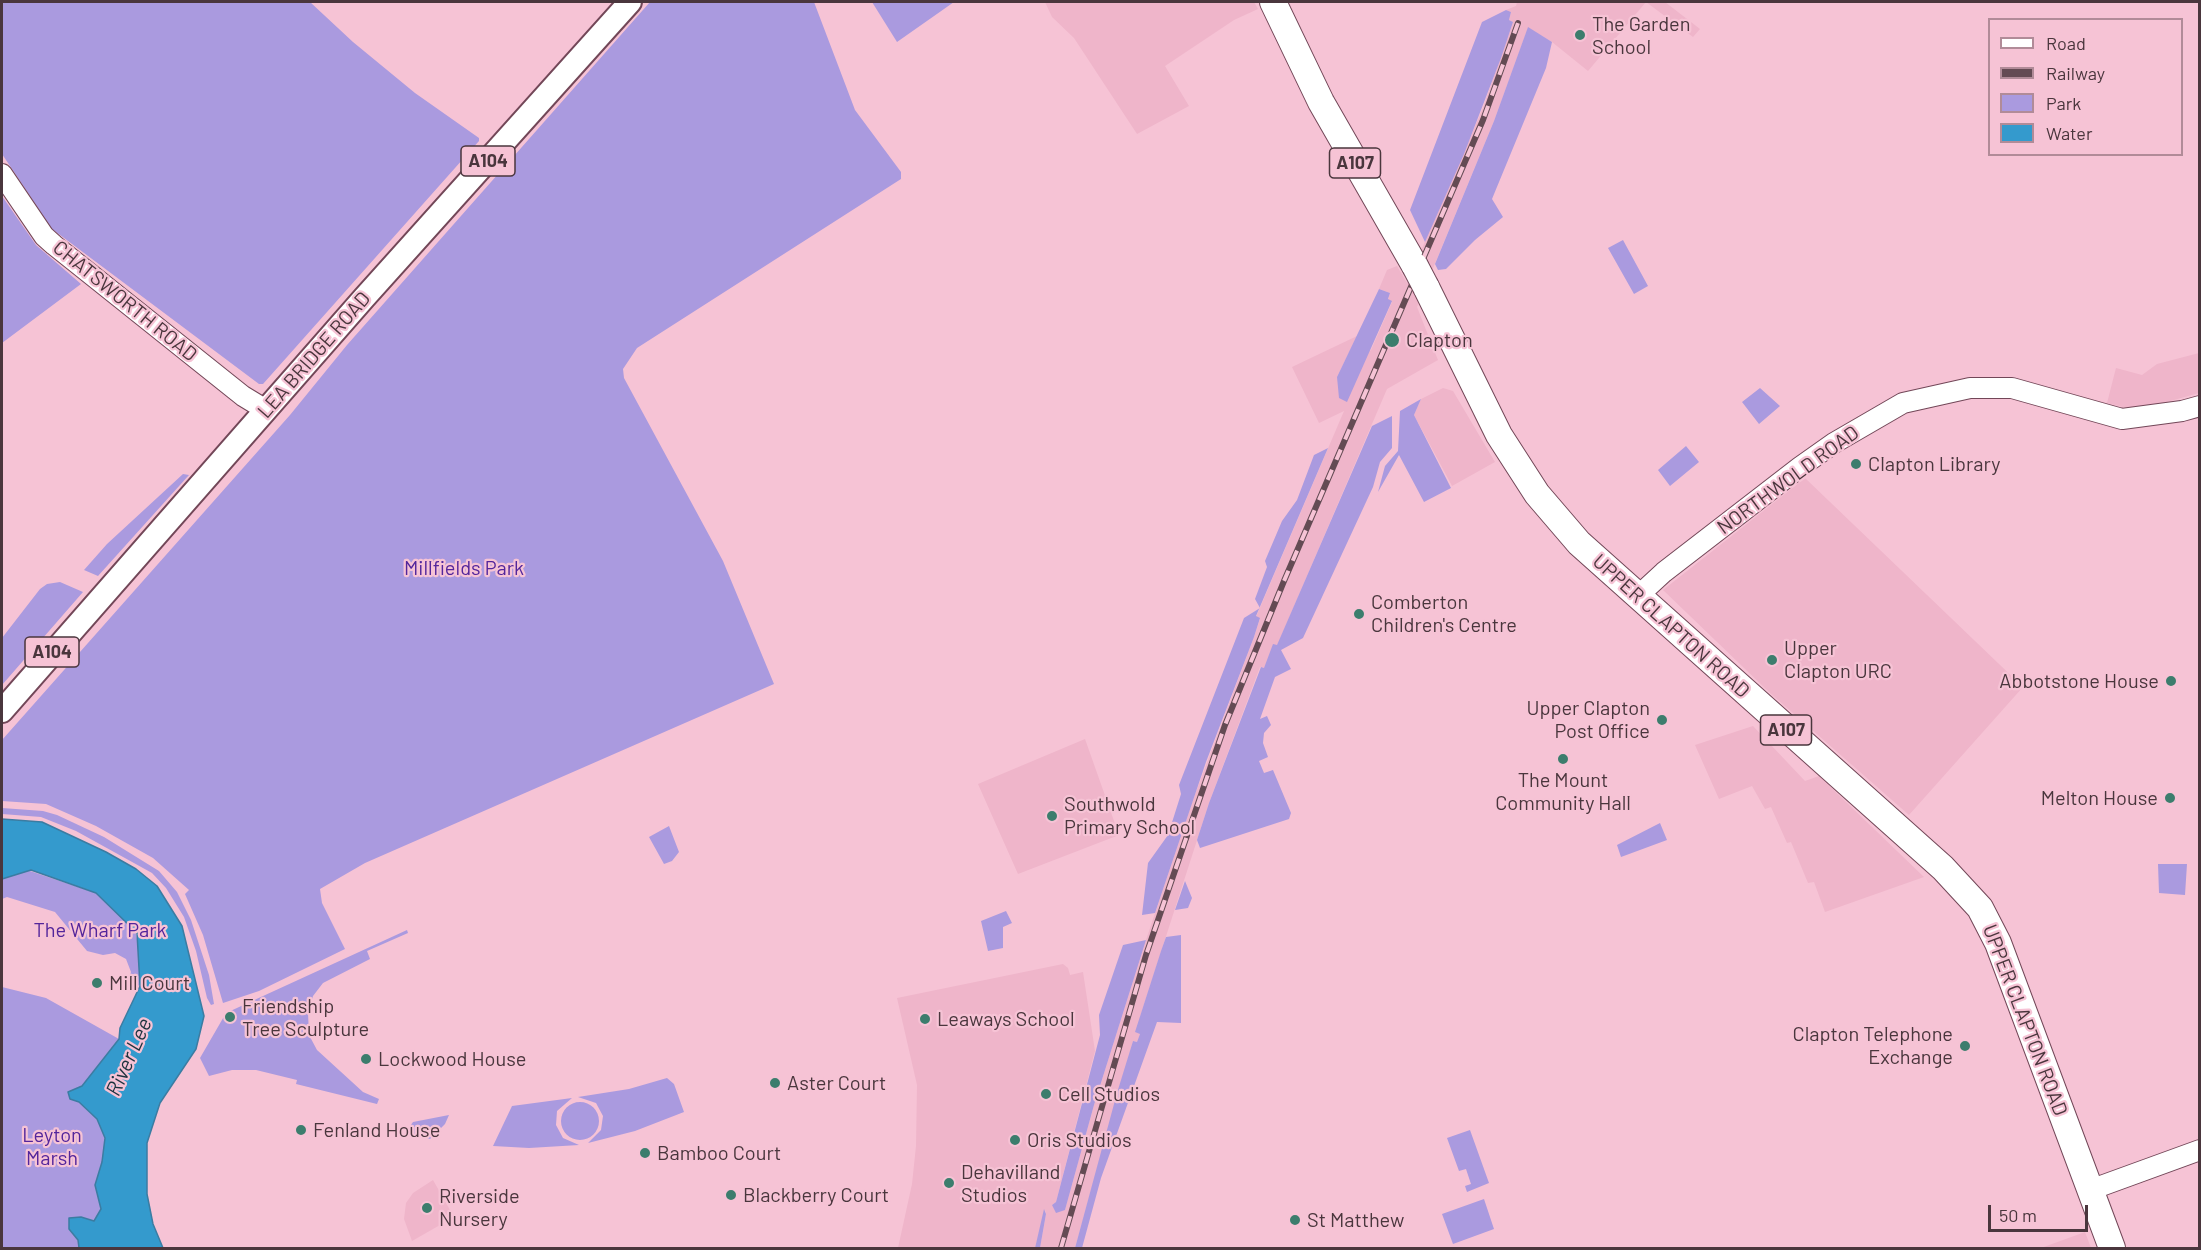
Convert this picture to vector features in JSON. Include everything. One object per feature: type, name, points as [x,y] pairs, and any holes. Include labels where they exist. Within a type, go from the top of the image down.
[{"type":"highway","name":"UPPER CLAPTON ROAD","points":[[1273,2],[1321,102],[1420,276],[1473,386],[1522,473],[1579,543],[1936,862],[1980,908],[1998,943],[2112,1248]]},
{"type":"main road","name":"LEA BRIDGE ROAD","points":[[2,711],[266,410],[630,2]]},
{"type":"main road","name":"CHATSWORTH ROAD","points":[[2,174],[44,236],[54,245],[243,396],[266,410]]},
{"type":"main road","name":"NORTHWOLD ROAD","points":[[1638,596],[1691,551],[1800,467],[1834,443],[1913,399],[1970,388],[2012,388],[2122,419],[2182,411],[2199,406]]},
{"type":"main road","points":[[2090,1190],[2199,1150]]},
{"type":"shaded area","points":[[1045,2],[1254,2],[1258,9],[1234,20],[1165,66],[1189,106],[1137,134],[1074,38],[1052,17]]},
{"type":"shaded area","points":[[1517,2],[1646,2],[1588,71],[1552,42],[1528,28],[1494,121],[1417,307],[1438,360],[1387,389],[1277,646],[1264,668],[1260,667],[1209,803],[1140,1017],[1140,1034],[1137,1042],[1133,1041],[1075,1248],[1040,1248],[1045,1210],[1035,1248],[898,1248],[912,1184],[916,1146],[917,1085],[897,998],[1063,964],[1068,968],[1070,975],[1083,972],[1095,1051],[1056,1202],[1052,1205],[1065,1210],[1094,1105],[1146,940],[1193,800],[1254,637],[1260,619],[1256,617],[1344,411],[1319,423],[1292,367],[1357,336],[1337,377],[1371,350],[1392,302],[1388,300],[1390,293],[1379,289],[1387,270],[1397,266],[1407,283],[1483,108],[1513,22],[1509,20],[1511,12],[1506,10],[1516,6]]},
{"type":"shaded area","name":"The Garden School","points":[[1646,2],[1665,2],[1700,29],[1693,37]]},
{"type":"shaded area","points":[[2199,353],[2199,393],[2149,407],[2123,407],[2107,403],[2116,368],[2142,375],[2157,364]]},
{"type":"shaded area","points":[[1443,388],[1453,391],[1495,462],[1452,486],[1414,415],[1421,399]]},
{"type":"shaded area","points":[[1805,478],[2023,687],[1909,815],[1770,693],[1663,590]]},
{"type":"shaded area","points":[[1753,726],[1805,781],[1819,776],[1924,877],[1825,912],[1814,882],[1808,883],[1791,842],[1787,843],[1771,807],[1765,809],[1752,786],[1719,799],[1695,745]]},
{"type":"shaded area","name":"Southwold Primary School","points":[[1085,739],[1119,835],[1018,874],[978,784]]},
{"type":"shaded area","name":"Riverside Nursery","points":[[433,1180],[454,1217],[412,1241],[404,1219],[406,1203],[413,1193]]},
{"type":"shaded area","points":[[2085,1232],[2091,1248],[2041,1248]]},
{"type":"green space","points":[[2,2],[310,2],[353,42],[415,93],[479,138],[479,141],[263,384],[259,384],[52,229],[2,154]]},
{"type":"green space","name":"Millfields Park","points":[[650,2],[814,2],[855,110],[901,172],[901,179],[637,348],[623,369],[624,378],[723,561],[774,684],[365,863],[320,889],[322,903],[345,949],[259,991],[223,1003],[203,935],[185,894],[189,890],[153,858],[96,826],[46,804],[2,801],[2,740],[290,415],[347,345]]},
{"type":"green space","points":[[872,2],[954,2],[897,42]]},
{"type":"green space","points":[[1506,10],[1511,12],[1509,20],[1513,22],[1501,58],[1464,154],[1425,242],[1410,210],[1482,22]]},
{"type":"green space","points":[[1528,27],[1552,42],[1546,68],[1492,199],[1503,217],[1475,240],[1446,269],[1438,270],[1435,264],[1494,121]]},
{"type":"green space","points":[[2,196],[36,245],[81,284],[2,343]]},
{"type":"green space","points":[[1623,240],[1648,286],[1634,294],[1608,248]]},
{"type":"green space","points":[[1379,289],[1390,293],[1388,299],[1392,301],[1347,402],[1339,398],[1337,377]]},
{"type":"green space","points":[[1760,388],[1780,406],[1759,424],[1742,402]]},
{"type":"green space","points":[[1421,399],[1414,415],[1451,488],[1424,502],[1399,455],[1378,492],[1385,466],[1398,451],[1400,411]]},
{"type":"green space","points":[[1392,416],[1392,448],[1380,462],[1373,487],[1303,638],[1281,650],[1291,669],[1275,677],[1260,719],[1267,716],[1271,725],[1264,733],[1263,743],[1268,757],[1259,761],[1264,773],[1273,770],[1291,813],[1289,819],[1200,848],[1197,840],[1209,803],[1261,667],[1264,668],[1273,644],[1277,645],[1372,426]]},
{"type":"green space","points":[[1686,446],[1699,462],[1670,486],[1658,470]]},
{"type":"green space","points":[[1328,448],[1260,607],[1255,599],[1267,567],[1265,561],[1282,521],[1297,500],[1314,455]]},
{"type":"green space","points":[[183,474],[189,475],[98,576],[84,570],[107,544]]},
{"type":"green space","points":[[60,582],[83,592],[2,685],[2,638],[40,589],[47,584]]},
{"type":"green space","points":[[1259,608],[1256,616],[1260,618],[1254,637],[1206,762],[1155,913],[1142,915],[1148,863],[1168,835],[1181,794],[1179,785],[1244,618]]},
{"type":"green space","points":[[2,808],[43,811],[57,815],[104,837],[159,871],[177,892],[191,920],[209,975],[214,1004],[211,1005],[207,998],[196,951],[184,917],[166,888],[152,873],[76,831],[41,817],[2,814]]},
{"type":"green space","points":[[1660,823],[1667,840],[1621,857],[1617,845]]},
{"type":"green space","points":[[669,826],[679,852],[672,861],[664,864],[649,837]]},
{"type":"green space","points":[[2158,864],[2187,864],[2185,895],[2159,893]]},
{"type":"green space","name":"The Wharf Park","points":[[27,870],[96,893],[135,929],[140,955],[140,986],[128,982],[131,972],[126,959],[115,953],[103,955],[87,951],[55,912],[7,897],[2,899],[2,879]]},
{"type":"green space","points":[[1185,881],[1192,898],[1188,908],[1175,910]]},
{"type":"green space","points":[[1006,911],[1012,923],[1003,927],[1003,948],[988,951],[981,921]]},
{"type":"green space","points":[[407,930],[408,933],[367,951],[370,959],[323,983],[313,996],[308,1013],[309,1035],[317,1050],[363,1092],[379,1099],[377,1104],[296,1084],[297,1080],[256,1070],[232,1070],[209,1076],[200,1058],[226,1013]]},
{"type":"green space","points":[[1181,935],[1181,1023],[1157,1022],[1101,1178],[1082,1248],[1075,1248],[1117,1093],[1133,1041],[1137,1042],[1140,1034],[1135,1032],[1161,951],[1166,937]]},
{"type":"green space","points":[[1146,940],[1094,1105],[1065,1210],[1056,1213],[1052,1205],[1056,1202],[1100,1035],[1099,1015],[1123,945]]},
{"type":"green space","name":"Leyton Marsh","points":[[2,987],[46,998],[119,1039],[82,1086],[79,1102],[97,1119],[105,1138],[102,1162],[95,1185],[101,1209],[94,1221],[81,1217],[69,1229],[78,1240],[79,1248],[2,1248]]},
{"type":"green space","points":[[667,1078],[674,1084],[684,1112],[635,1131],[588,1143],[601,1130],[603,1116],[596,1103],[578,1097],[629,1089]]},
{"type":"green space","points":[[572,1098],[557,1111],[556,1125],[563,1138],[579,1145],[529,1148],[493,1146],[512,1106]]},
{"type":"green space","points":[[580,1102],[594,1107],[599,1121],[594,1135],[580,1140],[566,1135],[561,1121],[566,1107]]},
{"type":"green space","points":[[449,1115],[445,1124],[430,1139],[406,1132],[413,1122]]},
{"type":"green space","points":[[1470,1130],[1489,1183],[1467,1192],[1465,1186],[1471,1184],[1466,1169],[1459,1171],[1447,1138]]},
{"type":"green space","points":[[1484,1199],[1494,1229],[1453,1244],[1442,1214]]},
{"type":"green space","points":[[1044,1209],[1046,1214],[1040,1248],[1035,1248]]},
{"type":"water","name":"River Lee","points":[[2,819],[42,822],[136,869],[157,886],[182,926],[204,1016],[196,1049],[160,1103],[147,1143],[147,1194],[153,1224],[163,1248],[79,1248],[78,1240],[69,1229],[69,1218],[81,1217],[94,1221],[101,1209],[95,1185],[102,1162],[105,1138],[97,1119],[79,1102],[70,1099],[68,1092],[82,1086],[119,1039],[120,1028],[140,986],[137,933],[96,893],[31,870],[2,879]]},
{"type":"railway","points":[[1061,1248],[1146,955],[1225,725],[1284,581],[1483,120],[1518,23]]},
{"type":"place","name":"The Garden School","points":[[1580,35]]},
{"type":"place","name":"Clapton","points":[[1392,340]]},
{"type":"place","name":"Clapton Library","points":[[1856,464]]},
{"type":"place","name":"Comberton Children's Centre","points":[[1359,614]]},
{"type":"place","name":"Upper Clapton URC","points":[[1772,660]]},
{"type":"place","name":"Abbotstone House","points":[[2171,681]]},
{"type":"place","name":"Upper Clapton Post Office","points":[[1662,720]]},
{"type":"place","name":"The Mount Community Hall","points":[[1563,759]]},
{"type":"place","name":"Melton House","points":[[2170,798]]},
{"type":"place","name":"Southwold Primary School","points":[[1052,816]]},
{"type":"place","name":"Mill Court","points":[[97,983]]},
{"type":"place","name":"Friendship Tree Sculpture","points":[[230,1017]]},
{"type":"place","name":"Leaways School","points":[[925,1019]]},
{"type":"place","name":"Clapton Telephone Exchange","points":[[1965,1046]]},
{"type":"place","name":"Lockwood House","points":[[366,1059]]},
{"type":"place","name":"Aster Court","points":[[775,1083]]},
{"type":"place","name":"Cell Studios","points":[[1046,1094]]},
{"type":"place","name":"Fenland House","points":[[301,1130]]},
{"type":"place","name":"Oris Studios","points":[[1015,1140]]},
{"type":"place","name":"Bamboo Court","points":[[645,1153]]},
{"type":"place","name":"Dehavilland Studios","points":[[949,1183]]},
{"type":"place","name":"Blackberry Court","points":[[731,1195]]},
{"type":"place","name":"Riverside Nursery","points":[[427,1208]]},
{"type":"place","name":"St Matthew","points":[[1295,1220]]}]
